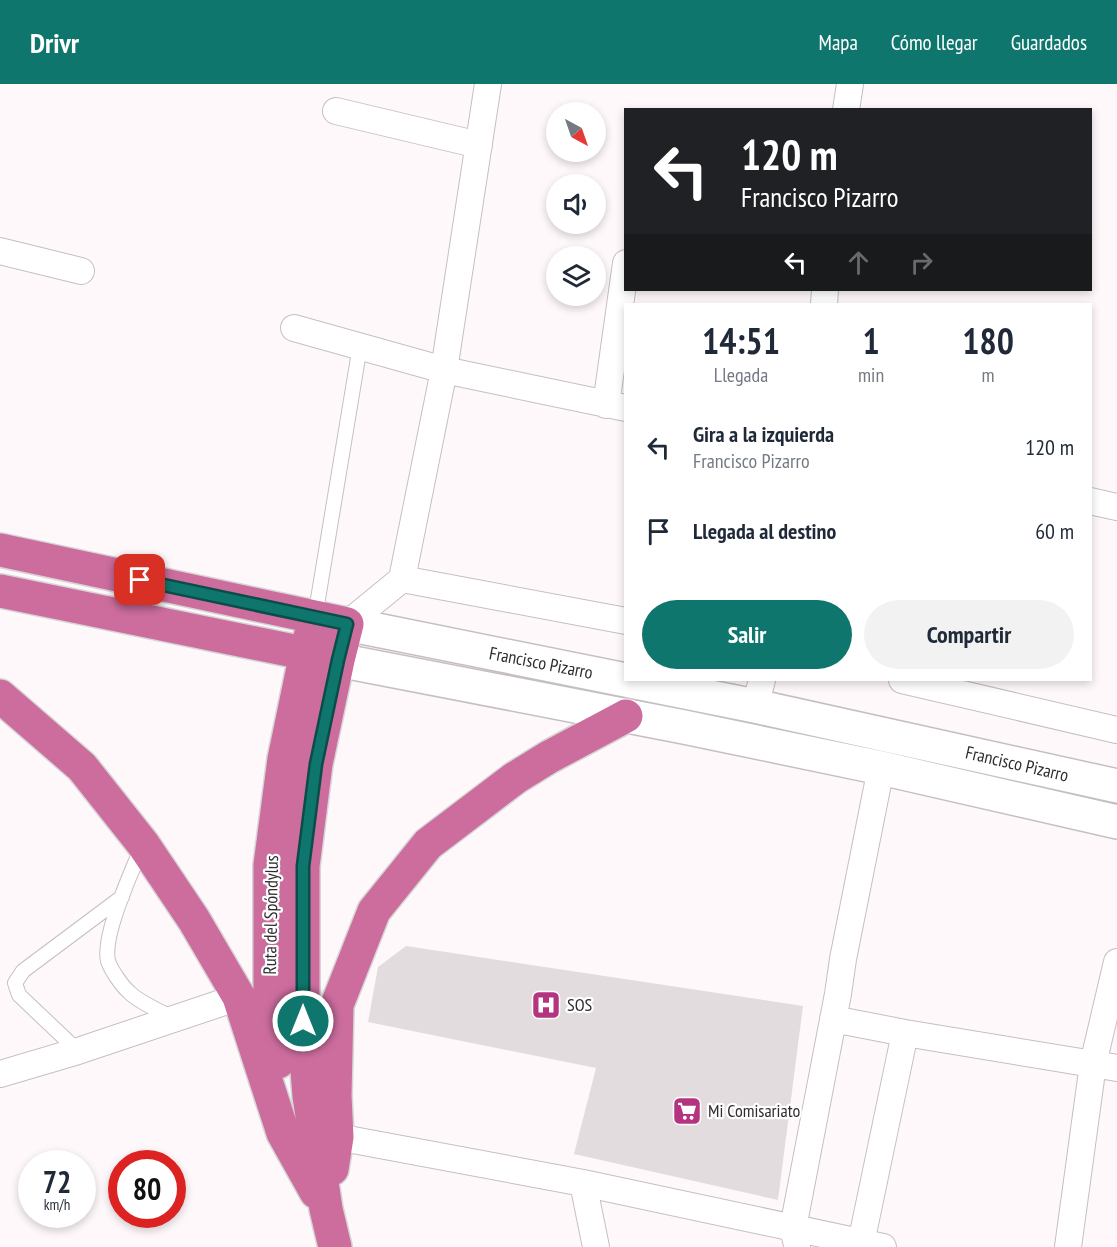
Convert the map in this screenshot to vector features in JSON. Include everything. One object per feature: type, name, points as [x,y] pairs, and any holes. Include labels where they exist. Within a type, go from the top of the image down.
[{"type":"highway","name":"Francisco Pizarro","points":[[0,550],[347,624]]},
{"type":"highway","name":"Francisco Pizarro","points":[[0,591],[338,660]]},
{"type":"highway","name":"Ruta del Spóndylus","points":[[315,617],[284,759],[270,865],[270,1022],[293,1123],[326,1209]]},
{"type":"highway","name":"Ruta del Spóndylus","points":[[335,1247],[326,1209],[309,1096],[303,1021],[303,866],[316,764],[347,624]]},
{"type":"highway","points":[[0,696],[82,767],[143,844],[194,920],[239,998],[283,1134],[326,1209]]},
{"type":"highway","points":[[326,1209],[337,1137],[335,1096],[338,1005],[374,911],[428,844],[515,778],[626,716]]},
{"type":"street","points":[[347,624],[402,579],[444,370],[489,84]]},
{"type":"street","points":[[846,108],[850,84]]},
{"type":"street","points":[[336,111],[479,145]]},
{"type":"street","points":[[0,251],[81,271]]},
{"type":"street","points":[[294,328],[444,370],[616,406],[624,291]]},
{"type":"street","points":[[1092,501],[1117,507]]},
{"type":"street","points":[[402,579],[624,621]]},
{"type":"street","name":"Francisco Pizarro","points":[[347,624],[624,671]]},
{"type":"street","name":"Francisco Pizarro","points":[[338,660],[684,727],[881,768],[1117,822]]},
{"type":"street","name":"Francisco Pizarro","points":[[687,681],[758,693],[1117,786]]},
{"type":"street","points":[[906,681],[1117,730]]},
{"type":"street","points":[[795,1238],[843,959],[881,768]]},
{"type":"street","points":[[1068,1247],[1105,1066],[1117,962]]},
{"type":"street","points":[[0,1074],[239,998]]},
{"type":"street","points":[[833,1019],[1105,1066]]},
{"type":"street","points":[[337,1137],[583,1184],[795,1238],[872,1245],[905,1033]]},
{"type":"street","points":[[583,1184],[596,1247]]},
{"type":"lane","points":[[315,617],[360,346]]},
{"type":"lane","points":[[143,844],[116,914],[109,943],[108,962],[130,994],[172,1018]]},
{"type":"lane","points":[[78,1051],[19,995],[15,983],[23,971],[122,897]]},
{"type":"building","name":"Mi Comisariato","points":[[406,946],[803,1006],[778,1200],[574,1154],[596,1068],[368,1022],[378,967]]},
{"type":"place","name":"SOS","points":[[546,1005]]},
{"type":"place","name":"Mi Comisariato","points":[[687,1111]]},
{"type":"route","points":[[140,580],[347,624],[316,764],[303,866],[303,1021]]}]
